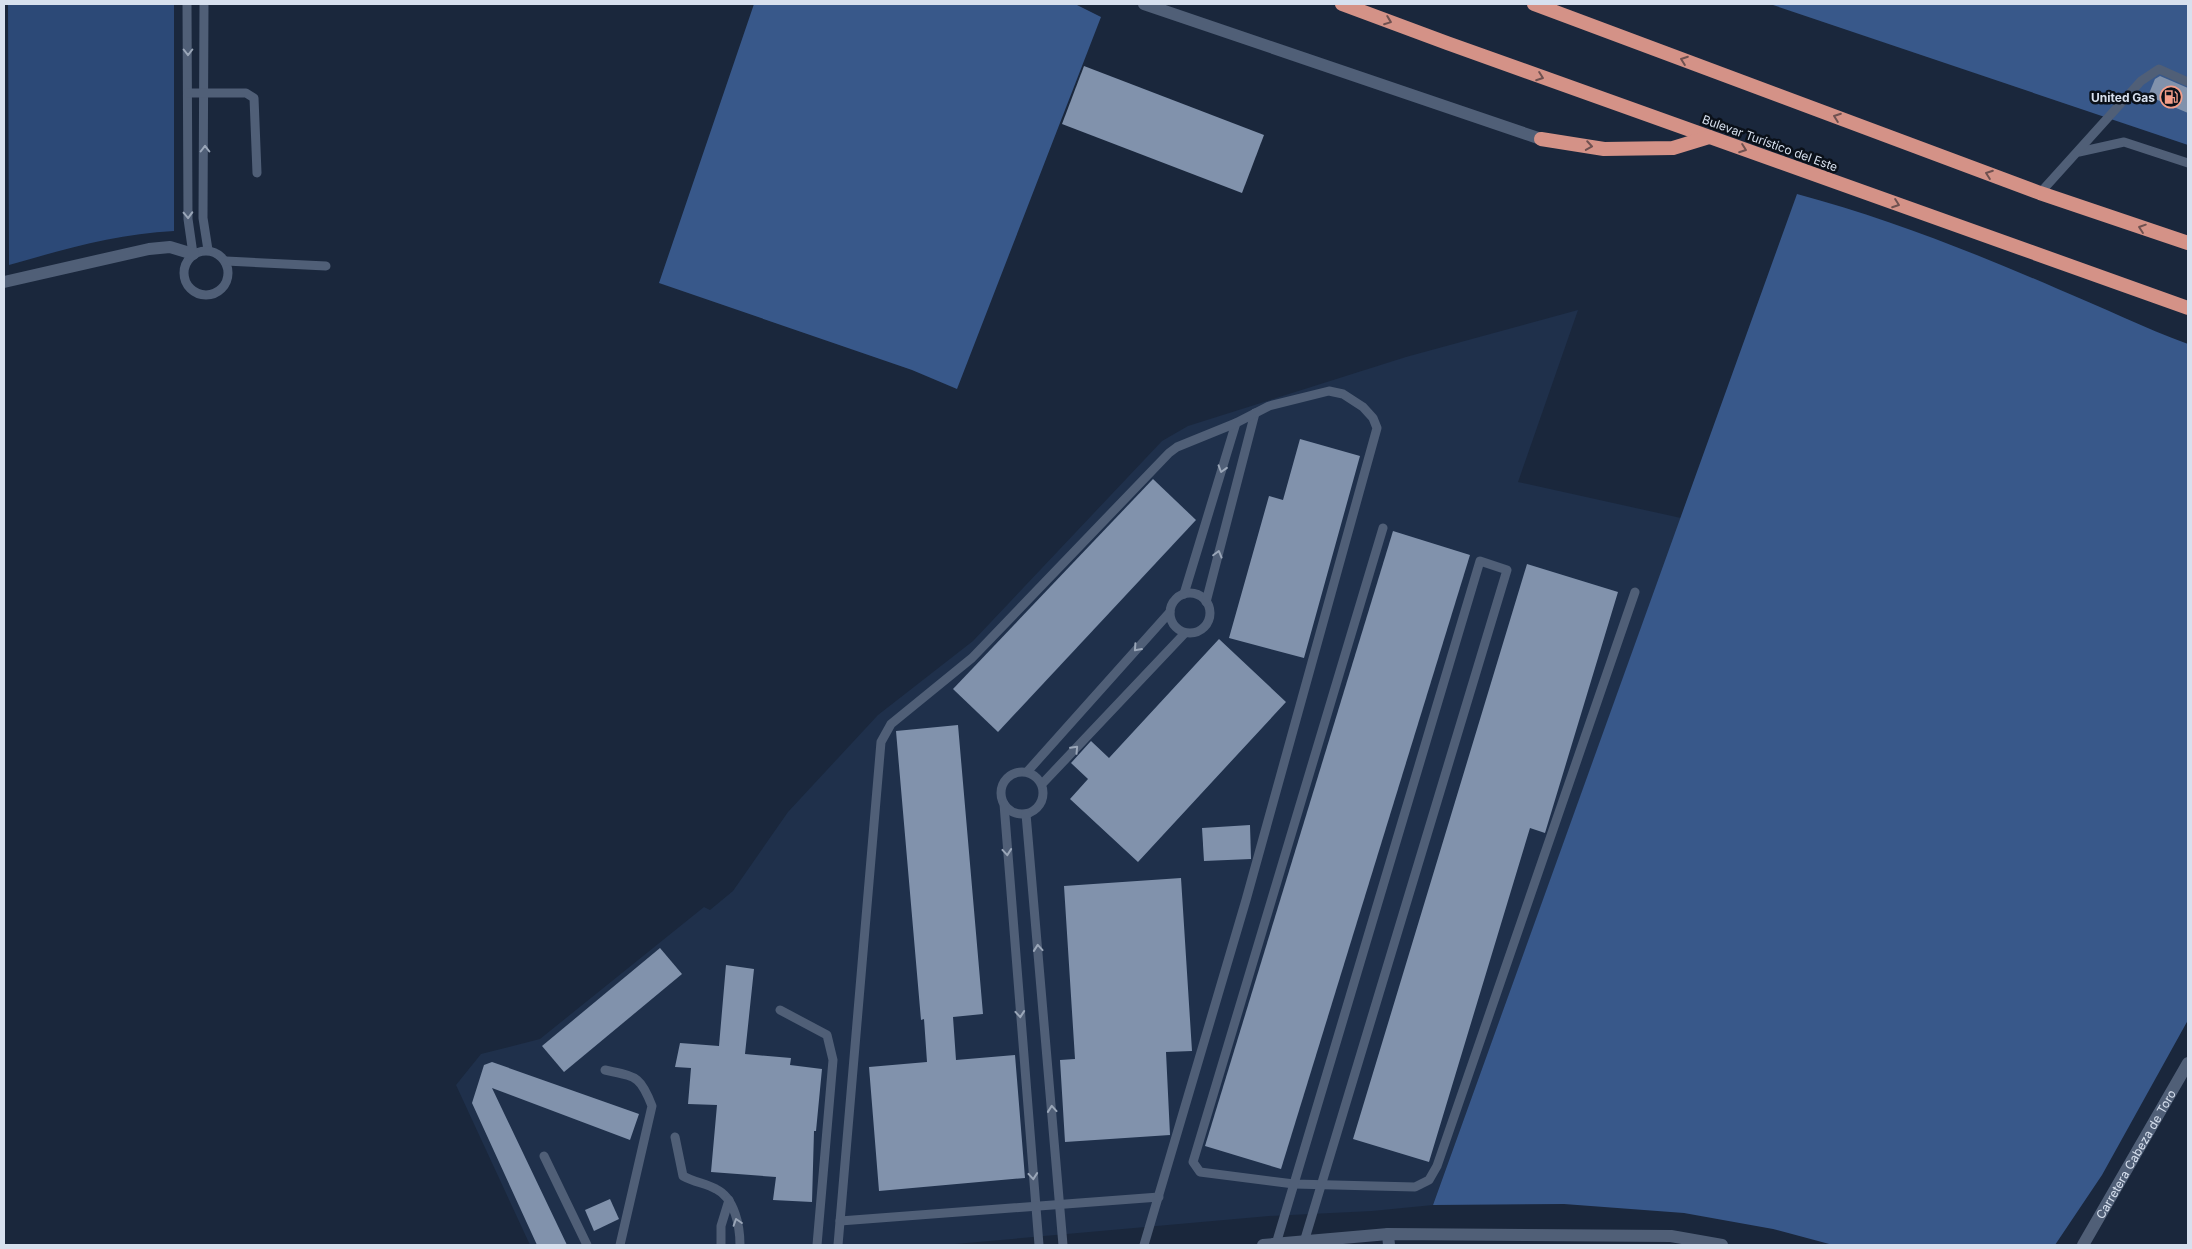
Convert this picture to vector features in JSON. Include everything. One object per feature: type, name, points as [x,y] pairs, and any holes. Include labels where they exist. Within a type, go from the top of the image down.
[{"type":"highway","name":"Bulevar Turístico del Este","points":[[1342,4],[2188,308]]},
{"type":"highway","points":[[1534,4],[2040,193],[2188,243]]},
{"type":"highway","points":[[1541,139],[1604,149],[1673,148],[1709,137]]},
{"type":"street","points":[[1144,4],[1541,139]]},
{"type":"street","points":[[4,282],[149,249],[170,247],[193,254]]},
{"type":"street","name":"Carretera Cabeza de Toro","points":[[2083,1245],[2188,1063]]},
{"type":"street","points":[[1263,1245],[1388,1240],[1671,1236],[1722,1245]]},
{"type":"lane","points":[[187,4],[188,219],[193,254]]},
{"type":"lane","points":[[204,4],[203,218],[208,250]]},
{"type":"lane","points":[[2040,193],[2079,152],[2141,81],[2159,69],[2188,82]]},
{"type":"lane","points":[[188,93],[246,93],[254,98],[257,173]]},
{"type":"lane","points":[[2079,152],[2124,142],[2188,163]]},
{"type":"lane","points":[[208,250],[221,256],[226,262],[228,268],[226,283],[215,293],[201,294],[188,287],[185,280],[185,266],[193,254],[208,250]]},
{"type":"lane","points":[[226,262],[326,266]]},
{"type":"lane","points":[[838,1245],[881,742],[891,724],[972,658],[1169,453],[1177,447],[1236,423],[1269,406],[1328,391],[1343,394],[1363,406],[1373,418],[1377,428],[1246,900],[1144,1245]]},
{"type":"lane","points":[[1206,602],[1255,413]]},
{"type":"lane","points":[[1184,594],[1236,423]]},
{"type":"lane","points":[[1383,528],[1194,1162],[1200,1172],[1321,1186],[1415,1187],[1429,1180],[1437,1166],[1635,592]]},
{"type":"lane","points":[[1276,1244],[1480,561],[1507,570],[1304,1242]]},
{"type":"lane","points":[[1027,772],[1170,612],[1174,601],[1184,594],[1196,594],[1206,602],[1210,613],[1206,625],[1197,632],[1185,633],[1173,625],[1170,612]]},
{"type":"lane","points":[[1042,784],[1185,633]]},
{"type":"lane","points":[[1004,804],[1013,812],[1026,814],[1032,812],[1041,803],[1043,797],[1042,784],[1033,774],[1027,772],[1013,774],[1003,784],[1001,797],[1004,804],[1039,1245]]},
{"type":"lane","points":[[1026,814],[1064,1245]]},
{"type":"lane","points":[[780,1010],[827,1035],[833,1060],[817,1245]]},
{"type":"lane","points":[[605,1070],[631,1076],[644,1086],[652,1106],[620,1245]]},
{"type":"lane","points":[[675,1137],[682,1176],[698,1184],[717,1189],[729,1200],[740,1228],[740,1245]]},
{"type":"lane","points":[[544,1156],[587,1245]]},
{"type":"lane","points":[[840,1221],[1159,1197]]},
{"type":"lane","points":[[721,1245],[720,1226],[729,1200]]},
{"type":"shaded area","points":[[8,4],[174,4],[174,231],[111,239],[9,265]]},
{"type":"shaded area","points":[[754,4],[1075,4],[1101,17],[957,389],[912,370],[659,283]]},
{"type":"shaded area","points":[[1770,4],[2188,4],[2188,145]]},
{"type":"shaded area","points":[[1797,194],[1896,225],[1962,249],[2188,344],[2188,1020],[2102,1175],[2055,1245],[1833,1245],[1773,1229],[1684,1213],[1564,1204],[1433,1205]]},
{"type":"shaded area","points":[[1578,310],[1518,482],[1681,518],[1433,1205],[1372,1211],[1269,1216],[944,1245],[530,1245],[456,1085],[481,1054],[540,1039],[704,907],[710,910],[733,891],[788,812],[878,715],[973,641],[1162,441],[1188,426],[1406,357]]},
{"type":"building","points":[[1084,66],[1264,135],[1242,193],[1062,124]]},
{"type":"building","points":[[2160,76],[2188,88],[2188,113],[2148,96],[2155,79]]},
{"type":"building","points":[[1300,439],[1360,456],[1304,658],[1229,638],[1269,496],[1283,500]]},
{"type":"building","points":[[1153,479],[1196,520],[998,732],[953,689]]},
{"type":"building","points":[[1393,531],[1470,555],[1281,1169],[1205,1146]]},
{"type":"building","points":[[1527,564],[1618,592],[1545,833],[1530,828],[1429,1162],[1353,1139]]},
{"type":"building","points":[[1219,639],[1286,702],[1138,862],[1070,799],[1088,779],[1071,763],[1091,741],[1109,758]]},
{"type":"building","points":[[958,725],[983,1014],[953,1017],[956,1060],[1015,1055],[1025,1178],[879,1191],[869,1067],[927,1062],[924,1019],[921,1020],[896,731]]},
{"type":"building","points":[[1250,825],[1251,859],[1204,861],[1202,828]]},
{"type":"building","points":[[1181,878],[1192,1051],[1166,1052],[1170,1135],[1065,1142],[1060,1060],[1075,1059],[1064,886]]},
{"type":"building","points":[[660,948],[682,974],[564,1072],[542,1046]]},
{"type":"building","points":[[726,965],[754,969],[745,1054],[791,1058],[790,1065],[822,1069],[816,1131],[814,1131],[812,1202],[773,1200],[776,1177],[711,1172],[717,1105],[688,1104],[691,1068],[675,1067],[680,1043],[719,1046]]},
{"type":"building","points":[[492,1062],[639,1114],[630,1140],[492,1088],[567,1245],[537,1245],[472,1103],[484,1065]]},
{"type":"building","points":[[610,1199],[619,1219],[594,1231],[585,1210]]},
{"type":"place","name":"United Gas","points":[[2171,97]]}]
